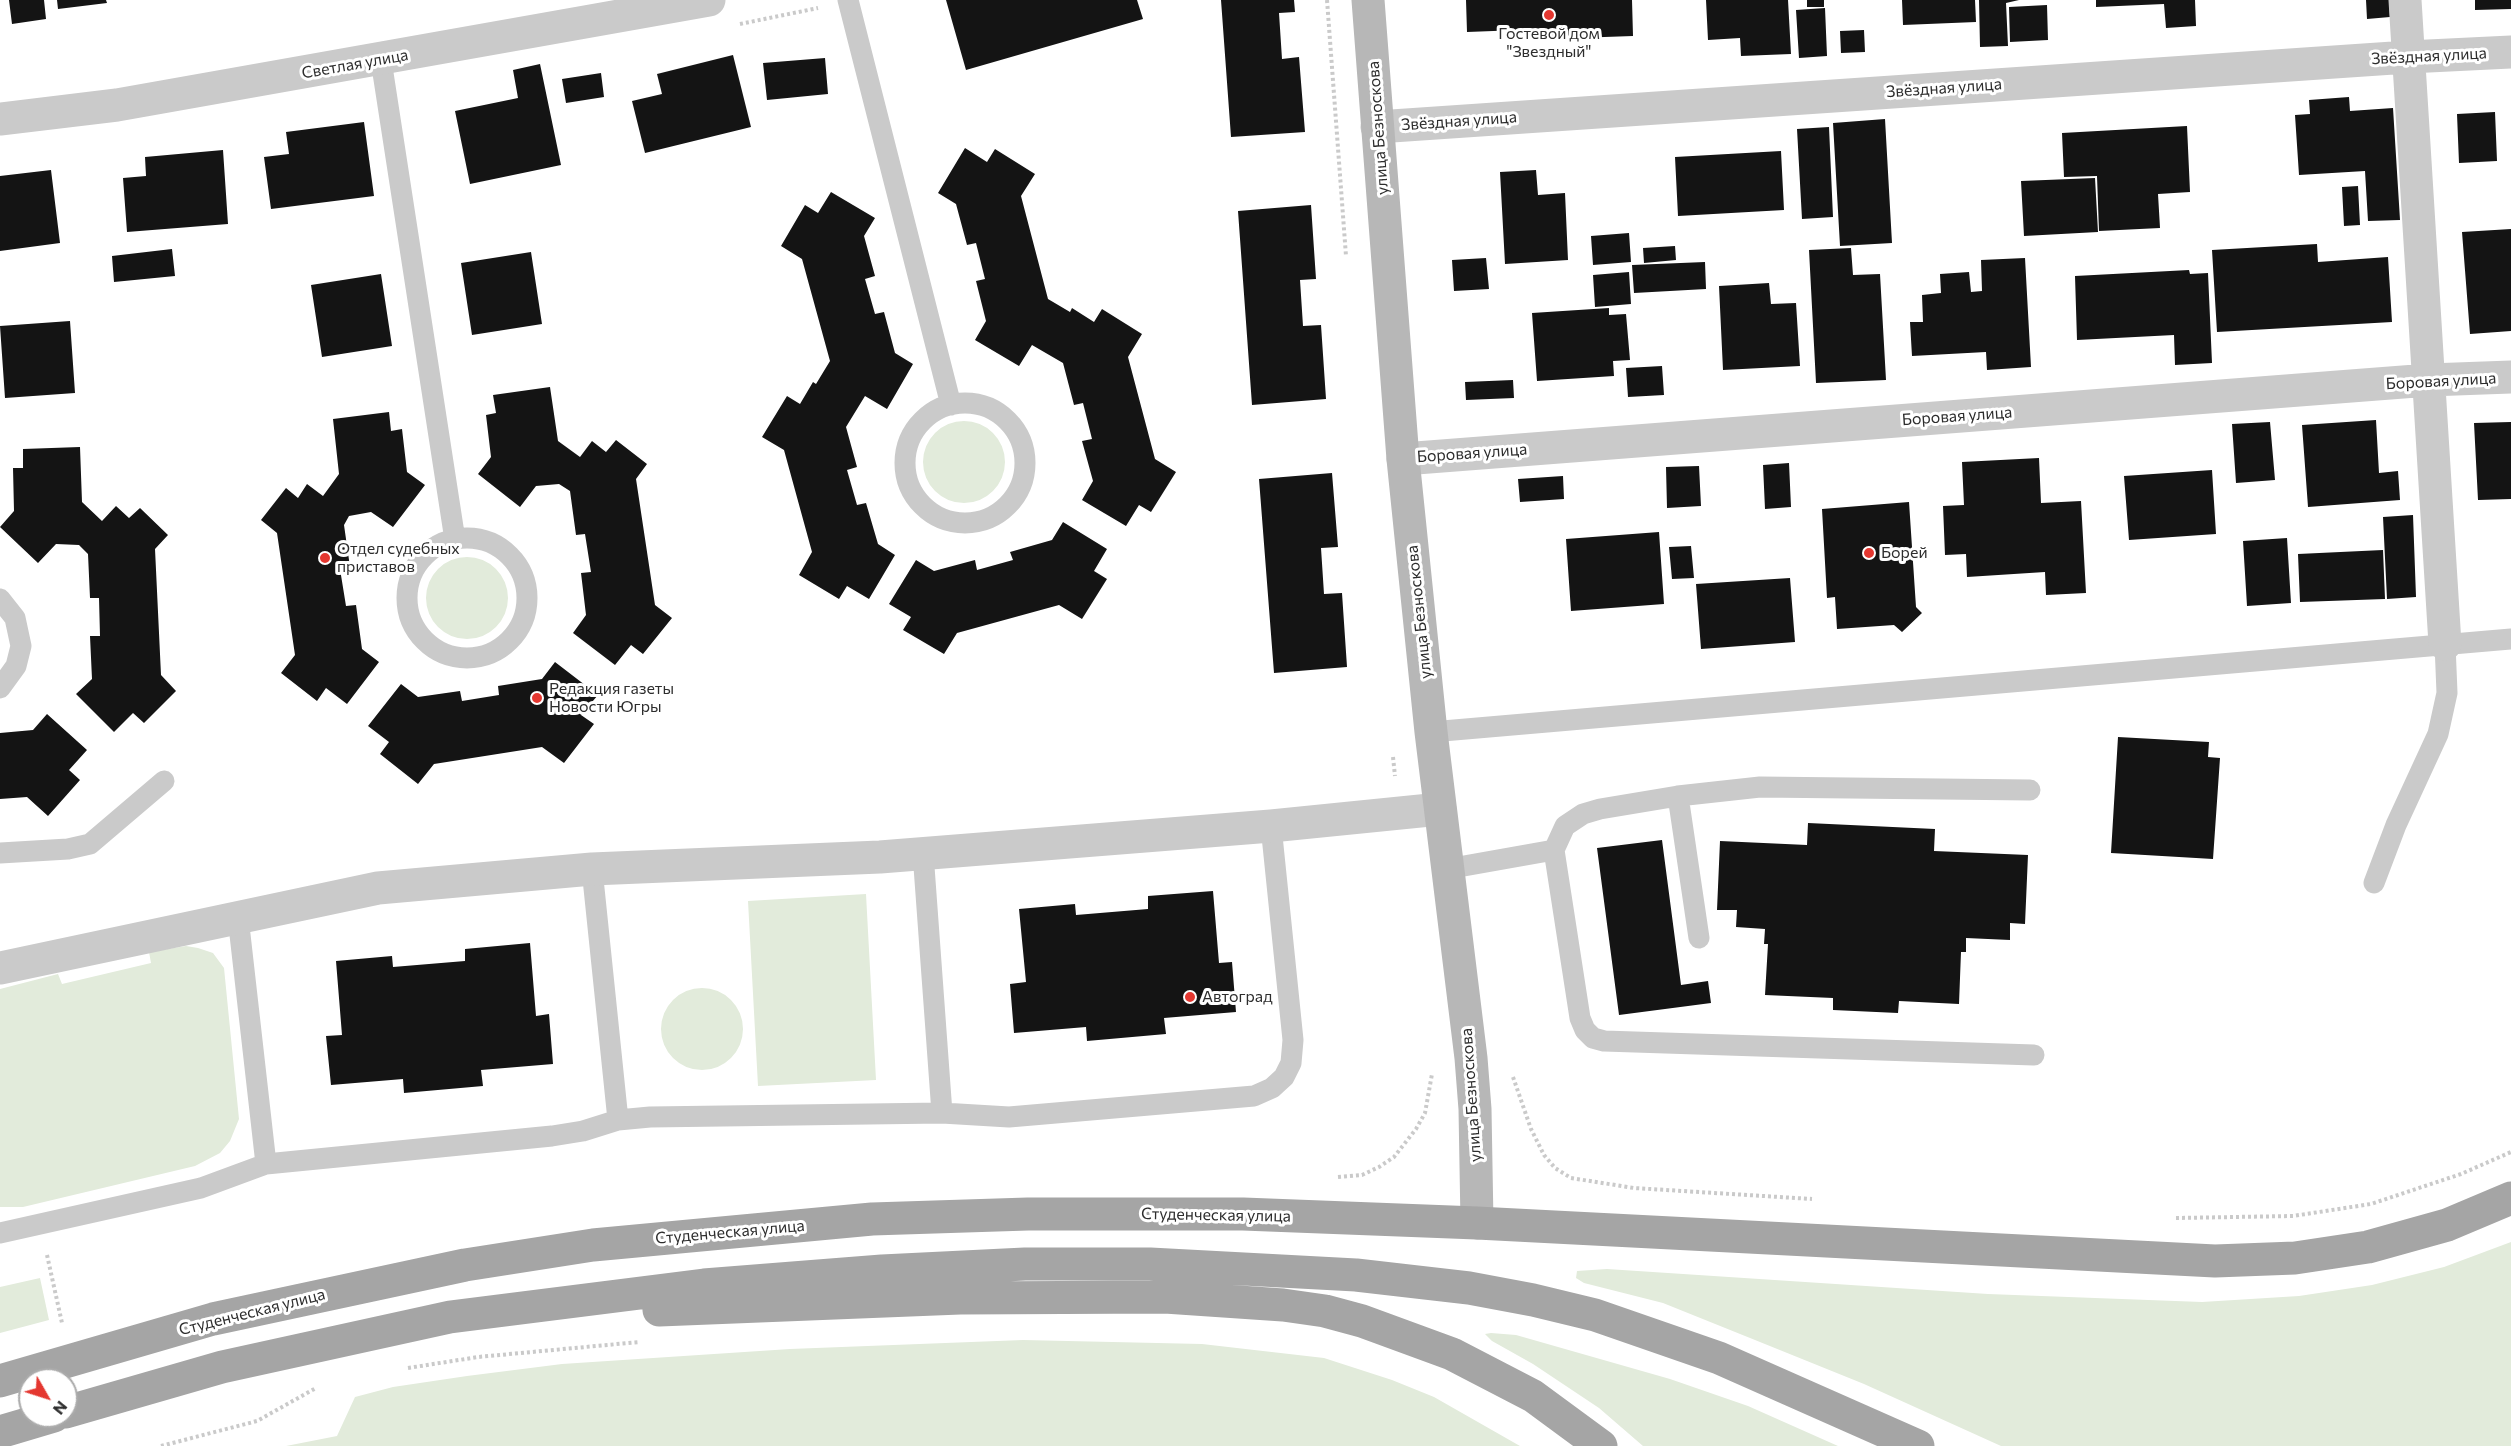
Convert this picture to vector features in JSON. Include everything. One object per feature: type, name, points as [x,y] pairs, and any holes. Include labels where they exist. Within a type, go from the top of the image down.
[{"type":"main road","name":"улица Безноскова","points":[[1368,0],[1403,459],[1431,732],[1471,1058],[1475,1109],[1477,1223]]},
{"type":"main road","name":"Студенческая улица","points":[[0,1381],[213,1319],[465,1265],[593,1245],[872,1219],[1028,1214],[1243,1214],[1477,1223],[2215,1261],[2295,1258],[2368,1247],[2447,1225],[2511,1198]]},
{"type":"main road","points":[[78,1409],[222,1367],[450,1317],[704,1285],[882,1271],[1025,1264],[1149,1264],[1356,1275],[1469,1288],[1595,1315],[1719,1358],[1918,1446]]},
{"type":"main road","points":[[450,1317],[960,1298],[1165,1297],[1283,1305],[1325,1311],[1362,1321],[1452,1354],[1533,1396],[1601,1446]]},
{"type":"main road","points":[[0,1432],[18,1427]]},
{"type":"street","name":"Светлая улица","points":[[0,119],[117,105],[709,0]]},
{"type":"street","points":[[2405,0],[2445,644]]},
{"type":"street","name":"Звёздная улица","points":[[1377,127],[2408,57],[2511,52]]},
{"type":"street","name":"Боровая улица","points":[[1403,459],[2429,380],[2511,377]]},
{"type":"street","points":[[0,968],[378,888],[592,869],[868,858],[1270,826],[1440,809]]},
{"type":"lane","points":[[848,0],[951,405]]},
{"type":"lane","points":[[381,60],[454,540]]},
{"type":"lane","points":[[973,404],[992,410],[1014,429],[1023,447],[1025,466],[1017,494],[1004,509],[986,519],[957,523],[938,517],[922,505],[908,480],[905,460],[914,432],[927,417],[951,405],[973,404]]},
{"type":"lane","points":[[476,539],[502,550],[516,564],[525,582],[527,601],[523,621],[506,644],[489,654],[460,658],[441,652],[418,633],[410,615],[407,595],[416,567],[429,552],[454,540],[476,539]]},
{"type":"lane","points":[[0,598],[15,618],[21,646],[16,666],[0,688]]},
{"type":"lane","points":[[1431,732],[2511,639]]},
{"type":"lane","points":[[2374,883],[2396,825],[2438,734],[2447,693],[2445,644]]},
{"type":"lane","points":[[0,853],[68,849],[90,844],[164,781]]},
{"type":"lane","points":[[2030,790],[1760,787],[1678,796],[1583,814],[1565,826],[1554,850],[1580,1018],[1585,1030],[1593,1038],[1604,1041],[2034,1055]]},
{"type":"lane","points":[[1678,796],[1699,938]]},
{"type":"lane","points":[[0,1233],[40,1226],[201,1188],[266,1164],[552,1136],[583,1131],[618,1120],[650,1117],[942,1113],[1009,1117],[1254,1096],[1272,1088],[1284,1077],[1291,1063],[1293,1041],[1270,826]]},
{"type":"lane","points":[[1447,869],[1554,850]]},
{"type":"lane","points":[[923,853],[942,1113]]},
{"type":"lane","points":[[592,869],[618,1120]]},
{"type":"lane","points":[[238,917],[266,1164]]},
{"type":"path","points":[[1337,1178],[1362,1175],[1394,1157],[1416,1129],[1425,1113],[1434,1061],[1507,1054],[1528,1119],[1544,1155],[1556,1168],[1571,1178],[1634,1188],[1824,1200]]},
{"type":"path","points":[[2174,1218],[2293,1216],[2371,1204],[2461,1174],[2511,1152]]},
{"type":"path","points":[[40,1226],[63,1325]]},
{"type":"path","points":[[398,1370],[478,1357],[647,1342]]},
{"type":"path","points":[[160,1446],[257,1421],[316,1388],[327,1385]]},
{"type":"green space","points":[[956,421],[972,421],[987,428],[998,439],[1005,454],[1002,478],[993,491],[972,503],[956,503],[941,496],[930,485],[923,470],[923,454],[930,439],[941,428]]},
{"type":"green space","points":[[459,557],[475,557],[490,564],[501,575],[508,590],[505,614],[496,627],[475,639],[459,639],[444,632],[433,621],[426,606],[426,590],[433,575],[444,564]]},
{"type":"green space","points":[[866,894],[876,1080],[758,1086],[748,901]]},
{"type":"green space","points":[[186,946],[213,953],[224,968],[239,1119],[230,1141],[220,1153],[195,1166],[23,1207],[0,1207],[0,989],[58,974],[62,984],[151,963],[149,952]]},
{"type":"green space","points":[[694,988],[710,988],[725,995],[736,1006],[743,1021],[740,1045],[731,1058],[710,1070],[694,1070],[679,1063],[668,1052],[661,1037],[661,1021],[668,1006],[679,995]]},
{"type":"green space","points":[[2511,1242],[2511,1446],[2001,1446],[1864,1384],[1663,1303],[1584,1283],[1576,1278],[1577,1271],[1607,1269],[1988,1294],[2202,1302],[2299,1296],[2372,1285],[2444,1267]]},
{"type":"green space","points":[[40,1278],[49,1320],[0,1333],[0,1287]]},
{"type":"green space","points":[[1485,1334],[1516,1335],[1670,1379],[1748,1406],[1838,1446],[1643,1446],[1599,1408],[1533,1364],[1492,1341]]},
{"type":"green space","points":[[1023,1340],[1202,1344],[1324,1358],[1392,1380],[1434,1397],[1520,1446],[286,1446],[337,1436],[355,1397],[393,1387],[467,1376],[562,1364],[790,1349]]},
{"type":"building","points":[[9,0],[44,0],[46,19],[12,24]]},
{"type":"building","points":[[57,0],[106,0],[107,3],[58,9]]},
{"type":"building","points":[[946,0],[1137,0],[1143,19],[966,70]]},
{"type":"building","points":[[1221,0],[1294,0],[1295,12],[1279,13],[1282,59],[1299,57],[1305,132],[1231,137]]},
{"type":"building","name":"Гостевой дом \"Звездный\"","points":[[1466,0],[1632,0],[1633,36],[1547,39],[1546,29],[1467,32]]},
{"type":"building","points":[[1706,0],[1788,0],[1791,54],[1741,56],[1740,38],[1708,40]]},
{"type":"building","points":[[1807,0],[1824,0],[1824,7],[1807,7]]},
{"type":"building","points":[[1902,0],[1975,0],[1976,22],[1903,25]]},
{"type":"building","points":[[1979,0],[2019,0],[2006,3],[2008,46],[1980,47]]},
{"type":"building","points":[[2096,0],[2195,0],[2196,26],[2166,28],[2164,4],[2096,7]]},
{"type":"building","points":[[2366,0],[2389,0],[2390,17],[2367,19]]},
{"type":"building","points":[[2475,0],[2511,0],[2511,9],[2475,10]]},
{"type":"building","points":[[2047,5],[2048,40],[2010,42],[2009,7]]},
{"type":"building","points":[[1825,8],[1827,56],[1799,58],[1796,10]]},
{"type":"building","points":[[1864,30],[1865,52],[1841,53],[1840,31]]},
{"type":"building","points":[[733,55],[751,127],[645,153],[632,101],[662,94],[657,74]]},
{"type":"building","points":[[825,58],[828,94],[767,100],[763,63]]},
{"type":"building","points":[[540,64],[561,165],[470,184],[455,111],[518,98],[513,70]]},
{"type":"building","points":[[601,73],[604,97],[566,103],[562,79]]},
{"type":"building","points":[[2349,97],[2350,111],[2393,108],[2400,220],[2368,221],[2365,171],[2299,175],[2295,115],[2310,114],[2309,100]]},
{"type":"building","points":[[2495,112],[2497,161],[2459,163],[2457,114]]},
{"type":"building","points":[[1885,119],[1892,243],[1840,246],[1833,123]]},
{"type":"building","points":[[364,122],[374,196],[271,209],[264,157],[289,154],[286,132]]},
{"type":"building","points":[[2187,126],[2190,192],[2158,194],[2160,228],[2099,231],[2097,176],[2064,177],[2062,133]]},
{"type":"building","points":[[1829,127],[1833,217],[1802,219],[1797,129]]},
{"type":"building","points":[[965,148],[987,162],[995,149],[1035,174],[1021,196],[1048,299],[1070,312],[1072,308],[1094,322],[1102,309],[1142,334],[1128,357],[1155,459],[1176,472],[1151,512],[1139,505],[1126,526],[1082,500],[1093,481],[1082,441],[1092,439],[1083,403],[1074,405],[1063,363],[1032,345],[1019,366],[975,340],[986,321],[976,281],[985,279],[976,243],[967,245],[956,204],[938,193]]},
{"type":"building","points":[[223,150],[228,224],[127,232],[123,178],[146,176],[145,157]]},
{"type":"building","points":[[1781,151],[1784,210],[1678,216],[1675,157]]},
{"type":"building","points":[[51,170],[60,243],[0,251],[0,176]]},
{"type":"building","points":[[1536,170],[1538,195],[1565,193],[1568,260],[1505,264],[1500,172]]},
{"type":"building","points":[[2095,178],[2098,232],[2024,236],[2021,181]]},
{"type":"building","points":[[2358,186],[2360,225],[2344,226],[2342,187]]},
{"type":"building","points":[[831,192],[875,218],[864,236],[875,276],[865,279],[875,314],[884,312],[895,353],[913,364],[887,409],[865,396],[846,427],[857,467],[847,470],[857,505],[866,503],[878,544],[895,555],[869,599],[847,586],[839,599],[799,575],[812,552],[784,450],[762,437],[787,396],[800,404],[813,382],[816,384],[830,361],[802,259],[781,246],[805,205],[818,213]]},
{"type":"building","points":[[1311,205],[1316,279],[1300,280],[1303,326],[1321,325],[1326,399],[1252,405],[1238,211]]},
{"type":"building","points":[[2511,229],[2511,331],[2470,334],[2462,232]]},
{"type":"building","points":[[1629,233],[1631,262],[1593,265],[1591,236]]},
{"type":"building","points":[[2317,244],[2318,262],[2388,257],[2392,322],[2217,332],[2212,250]]},
{"type":"building","points":[[1675,246],[1676,260],[1644,263],[1643,248]]},
{"type":"building","points":[[1851,248],[1853,275],[1880,274],[1886,380],[1816,383],[1809,250]]},
{"type":"building","points":[[172,249],[175,276],[114,282],[112,256]]},
{"type":"building","points":[[531,252],[542,324],[472,335],[461,263]]},
{"type":"building","points":[[1486,258],[1489,289],[1454,291],[1452,260]]},
{"type":"building","points":[[2025,258],[2031,367],[1987,370],[1986,352],[1912,356],[1910,322],[1923,322],[1922,295],[1941,293],[1940,274],[1969,272],[1971,292],[1982,291],[1981,260]]},
{"type":"building","points":[[1705,262],[1706,289],[1634,293],[1632,265]]},
{"type":"building","points":[[2189,270],[2190,274],[2208,273],[2212,363],[2175,365],[2174,335],[2077,340],[2075,276]]},
{"type":"building","points":[[1629,272],[1631,304],[1595,307],[1593,275]]},
{"type":"building","points":[[381,274],[392,346],[322,357],[311,285]]},
{"type":"building","points":[[1769,283],[1771,304],[1796,303],[1800,366],[1723,370],[1719,286]]},
{"type":"building","points":[[1609,308],[1609,315],[1626,314],[1630,360],[1613,361],[1614,376],[1537,381],[1532,313]]},
{"type":"building","points":[[70,321],[75,393],[5,398],[0,326]]},
{"type":"building","points":[[1662,366],[1664,395],[1628,397],[1626,368]]},
{"type":"building","points":[[1513,380],[1514,398],[1466,400],[1465,382]]},
{"type":"building","points":[[550,387],[558,441],[580,457],[592,441],[606,452],[616,440],[647,464],[636,479],[655,605],[672,618],[643,654],[631,645],[615,665],[573,633],[586,615],[581,573],[591,572],[585,534],[576,535],[570,491],[559,484],[536,486],[520,507],[478,474],[491,457],[486,415],[496,413],[493,395]]},
{"type":"building","points":[[389,412],[391,431],[402,429],[407,472],[425,485],[393,527],[371,512],[349,516],[344,525],[350,567],[340,569],[346,606],[356,605],[362,649],[379,662],[347,704],[326,688],[317,701],[281,673],[295,655],[277,533],[261,520],[286,488],[298,498],[307,484],[323,496],[339,474],[333,419]]},
{"type":"building","points":[[2376,420],[2379,473],[2398,471],[2400,500],[2308,507],[2302,425]]},
{"type":"building","points":[[2270,422],[2275,480],[2236,483],[2232,424]]},
{"type":"building","points":[[2511,422],[2511,499],[2478,500],[2474,423]]},
{"type":"building","points":[[80,447],[82,502],[102,521],[116,506],[129,518],[140,508],[168,535],[155,549],[161,675],[176,691],[144,723],[133,713],[114,732],[76,694],[92,679],[90,636],[100,636],[99,598],[90,598],[88,554],[79,545],[56,544],[38,563],[0,527],[14,511],[13,468],[23,468],[23,449]]},
{"type":"building","points":[[2039,458],[2041,503],[2081,501],[2086,593],[2046,595],[2045,572],[1967,577],[1966,554],[1945,555],[1943,506],[1964,505],[1962,462]]},
{"type":"building","points":[[1789,463],[1791,507],[1765,509],[1763,465]]},
{"type":"building","points":[[1699,466],[1701,506],[1667,508],[1666,467]]},
{"type":"building","points":[[2212,470],[2216,534],[2129,540],[2124,476]]},
{"type":"building","points":[[1332,473],[1338,547],[1321,548],[1324,594],[1342,593],[1347,667],[1274,673],[1259,479]]},
{"type":"building","points":[[1563,476],[1564,499],[1520,502],[1518,479]]},
{"type":"building","name":"Борей","points":[[1909,502],[1916,607],[1922,613],[1902,632],[1894,625],[1837,629],[1835,597],[1827,598],[1822,509]]},
{"type":"building","points":[[2413,515],[2416,597],[2387,599],[2383,517]]},
{"type":"building","points":[[1063,522],[1107,549],[1094,571],[1107,579],[1082,619],[1059,605],[957,633],[944,654],[903,630],[911,617],[889,604],[916,560],[934,571],[975,560],[977,570],[1013,560],[1010,552],[1052,540]]},
{"type":"building","points":[[1659,532],[1664,604],[1571,611],[1566,539]]},
{"type":"building","points":[[2287,538],[2291,603],[2247,606],[2243,541]]},
{"type":"building","points":[[1691,546],[1694,578],[1672,579],[1669,547]]},
{"type":"building","points":[[2383,550],[2385,599],[2300,602],[2298,554]]},
{"type":"building","points":[[1790,578],[1795,642],[1701,649],[1696,584]]},
{"type":"building","points":[[555,662],[598,695],[581,715],[594,724],[564,763],[542,747],[434,764],[418,784],[380,754],[389,742],[368,726],[401,684],[418,697],[460,691],[462,701],[499,695],[498,686],[542,679]]},
{"type":"building","points":[[47,714],[87,750],[69,770],[80,780],[48,816],[27,797],[0,799],[0,733],[33,730]]},
{"type":"building","points":[[2118,737],[2209,742],[2208,757],[2220,758],[2213,859],[2111,853]]},
{"type":"building","points":[[1808,823],[1935,829],[1934,851],[2028,855],[2025,924],[2010,923],[2010,940],[1966,938],[1966,952],[1961,952],[1959,1004],[1899,1001],[1898,1013],[1833,1010],[1833,998],[1765,995],[1768,944],[1764,944],[1765,929],[1736,927],[1737,910],[1717,910],[1720,841],[1807,845]]},
{"type":"building","points":[[1662,840],[1681,985],[1708,981],[1711,1003],[1619,1015],[1597,848]]},
{"type":"building","points":[[1213,891],[1219,963],[1232,962],[1236,1012],[1164,1018],[1166,1034],[1087,1041],[1086,1027],[1014,1033],[1010,984],[1026,982],[1019,909],[1075,904],[1076,915],[1148,909],[1148,896]]},
{"type":"building","points":[[530,943],[536,1016],[549,1014],[553,1064],[481,1070],[483,1086],[404,1093],[403,1079],[331,1085],[326,1036],[342,1035],[336,961],[392,956],[393,967],[465,961],[465,949]]},
{"type":"place","name":"Гостевой дом \"Звездный\"","points":[[1549,15]]},
{"type":"place","name":"Борей","points":[[1869,553]]},
{"type":"place","name":"Отдел судебных приставов","points":[[325,558]]},
{"type":"place","name":"Редакция газеты Новости Югры","points":[[537,698]]},
{"type":"place","name":"Автоград","points":[[1190,997]]}]
